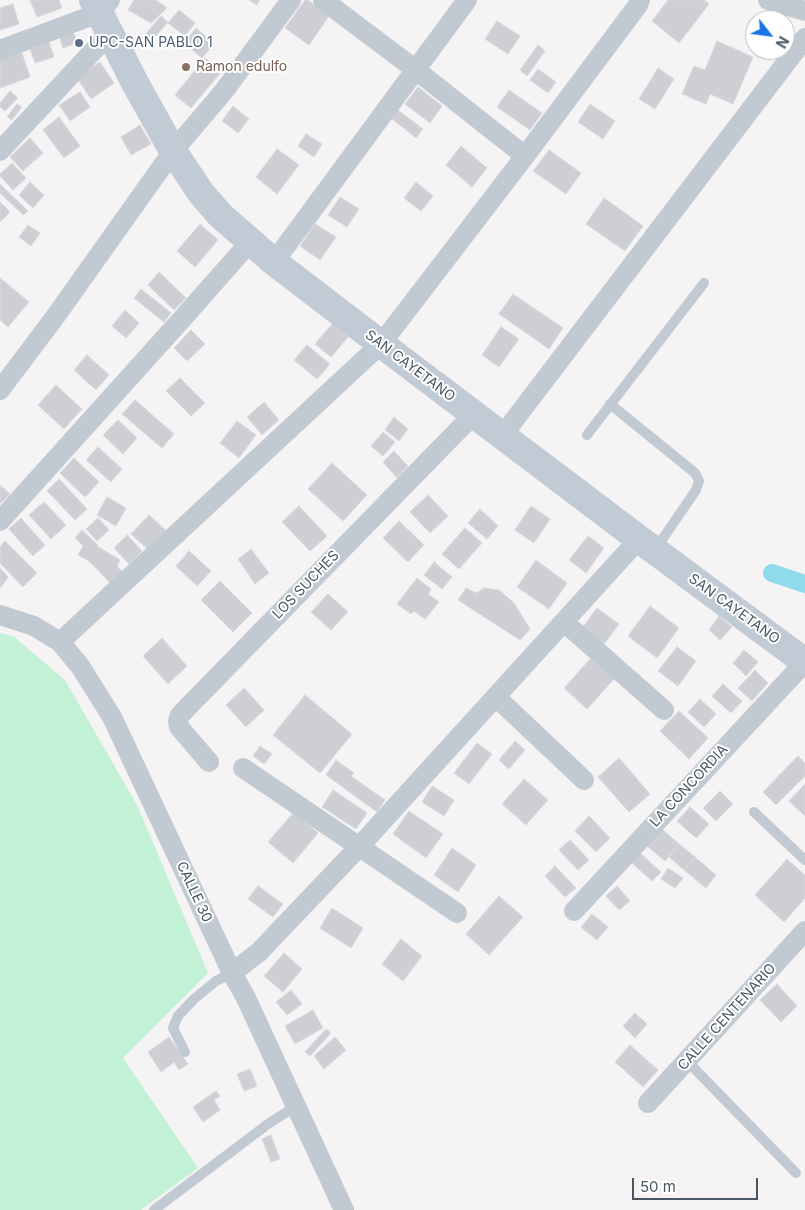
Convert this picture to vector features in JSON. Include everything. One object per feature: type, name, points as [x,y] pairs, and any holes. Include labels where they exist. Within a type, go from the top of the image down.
[{"type":"main road","name":"SAN CAYETANO","points":[[103,12],[173,151],[201,194],[220,215],[274,262],[381,344],[805,662]]},
{"type":"street","points":[[0,390],[55,317],[173,151],[224,91],[291,0]]},
{"type":"street","points":[[323,0],[525,156]]},
{"type":"street","points":[[274,262],[467,0]]},
{"type":"street","points":[[60,642],[381,344],[525,156],[640,0]]},
{"type":"street","points":[[775,1],[805,11]]},
{"type":"street","points":[[0,50],[103,12]]},
{"type":"street","points":[[0,151],[103,12]]},
{"type":"street","points":[[502,436],[805,38]]},
{"type":"street","points":[[0,521],[250,242]]},
{"type":"street","name":"LOS SUCHES","points":[[209,762],[179,727],[180,715],[474,414]]},
{"type":"street","points":[[226,976],[259,952],[358,848],[564,622],[647,545]]},
{"type":"street","name":"CALLE 30","points":[[0,615],[34,626],[60,642],[80,666],[112,717],[226,976],[246,998],[290,1110],[344,1210]]},
{"type":"street","points":[[564,622],[664,710]]},
{"type":"street","name":"LA CONCORDIA","points":[[574,910],[805,662]]},
{"type":"street","points":[[496,697],[584,780]]},
{"type":"street","points":[[243,768],[358,848],[457,913]]},
{"type":"street","name":"CALLE CENTENARIO","points":[[648,1103],[805,931]]},
{"type":"lane","points":[[587,435],[704,283]]},
{"type":"lane","points":[[610,404],[695,473],[699,481],[696,490],[647,545]]},
{"type":"lane","points":[[754,812],[805,860]]},
{"type":"lane","points":[[184,1052],[173,1028],[178,1016],[194,998],[226,976]]},
{"type":"lane","points":[[687,1061],[796,1173]]},
{"type":"lane","points":[[154,1210],[290,1110]]},
{"type":"green space","points":[[0,633],[13,636],[65,680],[138,807],[208,973],[123,1058],[198,1168],[141,1210],[0,1210]]},
{"type":"building","points":[[30,0],[59,0],[62,8],[37,17]]},
{"type":"building","points":[[134,0],[156,0],[167,8],[151,23],[128,10]]},
{"type":"building","points":[[249,0],[260,0],[257,5]]},
{"type":"building","points":[[305,0],[308,0],[329,16],[309,45],[285,28]]},
{"type":"building","points":[[668,0],[704,0],[709,4],[679,43],[652,21]]},
{"type":"building","points":[[13,4],[19,24],[0,30],[0,8]]},
{"type":"building","points":[[179,10],[195,23],[185,36],[168,23]]},
{"type":"building","points":[[161,16],[168,22],[149,44],[142,38]]},
{"type":"building","points":[[497,21],[520,36],[508,54],[485,39]]},
{"type":"building","points":[[196,28],[214,44],[202,58],[184,43]]},
{"type":"building","points":[[73,31],[77,43],[63,48],[59,35]]},
{"type":"building","points":[[717,41],[745,53],[745,60],[752,60],[733,104],[710,94],[706,104],[682,94],[694,66],[705,70]]},
{"type":"building","points":[[49,42],[54,57],[35,63],[30,49]]},
{"type":"building","points":[[538,45],[545,51],[527,76],[520,70]]},
{"type":"building","points":[[21,50],[30,77],[0,88],[0,58]]},
{"type":"building","points":[[205,58],[222,71],[191,108],[175,95]]},
{"type":"building","points":[[100,62],[114,83],[91,99],[77,78]]},
{"type":"building","points":[[658,68],[674,79],[655,109],[639,99]]},
{"type":"building","points":[[538,69],[556,82],[548,93],[530,80]]},
{"type":"building","points":[[418,87],[442,106],[430,123],[405,104]]},
{"type":"building","points":[[509,90],[542,113],[530,130],[497,107]]},
{"type":"building","points":[[10,91],[18,98],[5,111],[0,107],[0,103]]},
{"type":"building","points":[[80,92],[90,107],[70,121],[59,105]]},
{"type":"building","points":[[17,104],[22,107],[12,120],[7,117]]},
{"type":"building","points":[[590,104],[615,121],[603,139],[578,122]]},
{"type":"building","points":[[233,106],[249,119],[238,133],[222,121]]},
{"type":"building","points":[[398,110],[423,129],[416,138],[391,118]]},
{"type":"building","points":[[59,117],[80,146],[64,158],[43,130]]},
{"type":"building","points":[[140,125],[151,144],[131,155],[121,137]]},
{"type":"building","points":[[306,134],[322,144],[314,157],[298,146]]},
{"type":"building","points":[[30,138],[43,153],[23,171],[10,157]]},
{"type":"building","points":[[461,146],[487,168],[472,187],[446,165]]},
{"type":"building","points":[[277,149],[299,165],[277,194],[256,177]]},
{"type":"building","points":[[549,150],[581,173],[566,194],[533,171]]},
{"type":"building","points":[[12,163],[26,178],[13,190],[0,176]]},
{"type":"building","points":[[30,182],[44,195],[33,208],[19,195]]},
{"type":"building","points":[[416,182],[433,196],[421,211],[404,198]]},
{"type":"building","points":[[0,184],[28,211],[23,215],[0,193]]},
{"type":"building","points":[[340,197],[359,209],[347,227],[328,215]]},
{"type":"building","points":[[604,198],[643,226],[625,251],[586,224]]},
{"type":"building","points":[[0,202],[10,212],[0,222]]},
{"type":"building","points":[[200,224],[218,240],[195,267],[177,251]]},
{"type":"building","points":[[315,224],[336,237],[320,260],[300,246]]},
{"type":"building","points":[[28,225],[40,233],[31,246],[19,237]]},
{"type":"building","points":[[159,272],[186,298],[174,310],[148,285]]},
{"type":"building","points":[[0,278],[29,302],[8,327],[0,320]]},
{"type":"building","points":[[141,289],[171,313],[164,322],[134,298]]},
{"type":"building","points":[[513,294],[563,328],[549,349],[499,314]]},
{"type":"building","points":[[125,310],[139,323],[126,338],[112,326]]},
{"type":"building","points":[[333,323],[348,337],[331,357],[315,344]]},
{"type":"building","points":[[501,327],[519,339],[499,367],[482,355]]},
{"type":"building","points":[[191,330],[205,344],[187,361],[174,348]]},
{"type":"building","points":[[307,345],[330,364],[317,379],[294,360]]},
{"type":"building","points":[[87,355],[109,375],[96,390],[74,370]]},
{"type":"building","points":[[180,378],[205,403],[191,416],[166,391]]},
{"type":"building","points":[[56,385],[82,409],[64,429],[38,405]]},
{"type":"building","points":[[135,400],[174,434],[162,448],[122,414]]},
{"type":"building","points":[[264,402],[279,420],[262,435],[247,417]]},
{"type":"building","points":[[394,417],[408,429],[399,441],[385,430]]},
{"type":"building","points":[[118,420],[137,438],[123,454],[103,435]]},
{"type":"building","points":[[237,421],[256,435],[239,458],[220,443]]},
{"type":"building","points":[[383,432],[395,442],[383,456],[371,446]]},
{"type":"building","points":[[98,447],[122,469],[111,482],[86,460]]},
{"type":"building","points":[[394,451],[408,466],[397,478],[383,462]]},
{"type":"building","points":[[74,458],[99,482],[85,497],[60,473]]},
{"type":"building","points":[[332,463],[367,495],[343,521],[308,489]]},
{"type":"building","points":[[59,479],[87,509],[75,520],[47,491]]},
{"type":"building","points":[[0,485],[10,494],[0,504]]},
{"type":"building","points":[[428,495],[448,516],[430,533],[410,512]]},
{"type":"building","points":[[107,497],[126,508],[116,526],[97,515]]},
{"type":"building","points":[[44,502],[66,525],[51,539],[29,515]]},
{"type":"building","points":[[299,506],[327,536],[310,551],[282,522]]},
{"type":"building","points":[[531,506],[550,519],[534,543],[515,530]]},
{"type":"building","points":[[480,509],[498,526],[487,539],[468,523]]},
{"type":"building","points":[[149,515],[171,535],[153,554],[131,534]]},
{"type":"building","points":[[21,518],[45,545],[33,556],[9,529]]},
{"type":"building","points":[[98,518],[109,530],[97,541],[86,529]]},
{"type":"building","points":[[399,521],[424,545],[408,562],[383,538]]},
{"type":"building","points":[[465,528],[482,543],[459,569],[442,554]]},
{"type":"building","points":[[82,530],[97,546],[120,560],[117,566],[127,576],[115,588],[89,561],[78,555],[83,546],[75,538]]},
{"type":"building","points":[[127,535],[142,551],[129,564],[114,548]]},
{"type":"building","points":[[588,536],[604,548],[586,573],[569,560]]},
{"type":"building","points":[[5,541],[37,573],[23,587],[0,563],[0,547]]},
{"type":"building","points":[[251,549],[269,573],[255,584],[238,559]]},
{"type":"building","points":[[189,551],[211,571],[197,586],[176,566]]},
{"type":"building","points":[[536,560],[567,583],[549,609],[517,587]]},
{"type":"building","points":[[434,562],[452,577],[442,589],[424,575]]},
{"type":"building","points":[[0,568],[8,577],[1,587],[0,587]]},
{"type":"building","points":[[417,578],[431,589],[428,594],[439,602],[425,619],[414,611],[411,614],[397,604]]},
{"type":"building","points":[[220,581],[252,613],[233,632],[201,600]]},
{"type":"building","points":[[466,588],[476,593],[484,588],[499,590],[514,603],[530,629],[520,640],[458,600]]},
{"type":"building","points":[[328,594],[348,612],[331,630],[311,612]]},
{"type":"building","points":[[650,606],[679,628],[657,658],[628,636]]},
{"type":"building","points":[[597,608],[619,624],[604,644],[582,628]]},
{"type":"building","points":[[719,616],[732,627],[720,640],[709,630]]},
{"type":"building","points":[[162,638],[187,666],[168,684],[143,656]]},
{"type":"building","points":[[677,647],[696,661],[678,686],[658,671]]},
{"type":"building","points":[[744,650],[758,662],[746,676],[733,663]]},
{"type":"building","points":[[593,656],[616,677],[587,709],[564,688]]},
{"type":"building","points":[[755,670],[768,683],[752,701],[738,688]]},
{"type":"building","points":[[723,684],[742,701],[731,713],[712,696]]},
{"type":"building","points":[[244,688],[264,710],[246,727],[226,705]]},
{"type":"building","points":[[305,695],[352,734],[320,773],[273,735]]},
{"type":"building","points":[[700,699],[716,714],[704,727],[688,712]]},
{"type":"building","points":[[679,711],[708,738],[689,759],[660,731]]},
{"type":"building","points":[[515,741],[525,750],[509,769],[499,760]]},
{"type":"building","points":[[477,743],[492,754],[469,784],[454,773]]},
{"type":"building","points":[[260,746],[272,754],[264,764],[253,756]]},
{"type":"building","points":[[798,756],[805,763],[805,776],[776,805],[763,792]]},
{"type":"building","points":[[619,758],[650,794],[629,812],[598,777]]},
{"type":"building","points":[[336,760],[354,773],[351,776],[385,800],[377,812],[326,775]]},
{"type":"building","points":[[524,779],[548,800],[526,825],[502,804]]},
{"type":"building","points":[[805,784],[805,816],[789,801]]},
{"type":"building","points":[[432,786],[454,800],[444,816],[422,802]]},
{"type":"building","points":[[333,790],[367,813],[356,829],[322,807]]},
{"type":"building","points":[[720,791],[733,804],[716,821],[703,808]]},
{"type":"building","points":[[690,807],[709,824],[696,838],[677,821]]},
{"type":"building","points":[[409,811],[443,834],[426,858],[393,834]]},
{"type":"building","points":[[294,812],[318,833],[293,863],[268,842]]},
{"type":"building","points":[[589,816],[610,838],[596,852],[575,831]]},
{"type":"building","points":[[662,829],[679,844],[665,861],[647,846]]},
{"type":"building","points":[[570,840],[589,860],[578,870],[559,850]]},
{"type":"building","points":[[679,844],[695,857],[684,870],[668,856]]},
{"type":"building","points":[[452,848],[476,865],[458,892],[434,875]]},
{"type":"building","points":[[640,853],[661,872],[652,881],[631,862]]},
{"type":"building","points":[[695,857],[716,875],[706,888],[684,870]]},
{"type":"building","points":[[787,859],[805,875],[805,898],[784,922],[755,895]]},
{"type":"building","points":[[555,866],[576,888],[565,897],[545,876]]},
{"type":"building","points":[[668,868],[683,878],[675,888],[661,879]]},
{"type":"building","points":[[258,886],[283,904],[273,917],[248,899]]},
{"type":"building","points":[[617,886],[630,901],[619,910],[606,896]]},
{"type":"building","points":[[499,896],[523,917],[489,955],[466,934]]},
{"type":"building","points":[[332,908],[363,928],[351,948],[320,928]]},
{"type":"building","points":[[592,914],[608,927],[597,940],[581,927]]},
{"type":"building","points":[[401,939],[422,956],[403,981],[382,964]]},
{"type":"building","points":[[284,953],[302,969],[283,992],[264,976]]},
{"type":"building","points":[[777,984],[797,1006],[781,1022],[760,1000]]},
{"type":"building","points":[[291,990],[302,1004],[287,1015],[276,1002]]},
{"type":"building","points":[[313,1010],[323,1028],[295,1044],[285,1026]]},
{"type":"building","points":[[635,1013],[647,1024],[635,1038],[623,1026]]},
{"type":"building","points":[[326,1029],[331,1033],[310,1056],[305,1052]]},
{"type":"building","points":[[169,1037],[188,1064],[179,1070],[174,1062],[161,1072],[148,1052]]},
{"type":"building","points":[[335,1037],[346,1050],[324,1069],[314,1056]]},
{"type":"building","points":[[630,1045],[658,1070],[643,1087],[615,1062]]},
{"type":"building","points":[[250,1069],[257,1086],[244,1091],[237,1074]]},
{"type":"building","points":[[216,1091],[220,1096],[214,1100],[220,1110],[203,1122],[193,1107]]},
{"type":"building","points":[[271,1135],[280,1159],[271,1162],[262,1139]]},
{"type":"waterway","points":[[772,573],[805,584]]},
{"type":"place","name":"UPC-SAN PABLO 1","points":[[79,43]]},
{"type":"place","name":"Ramon edulfo","points":[[186,67]]}]
